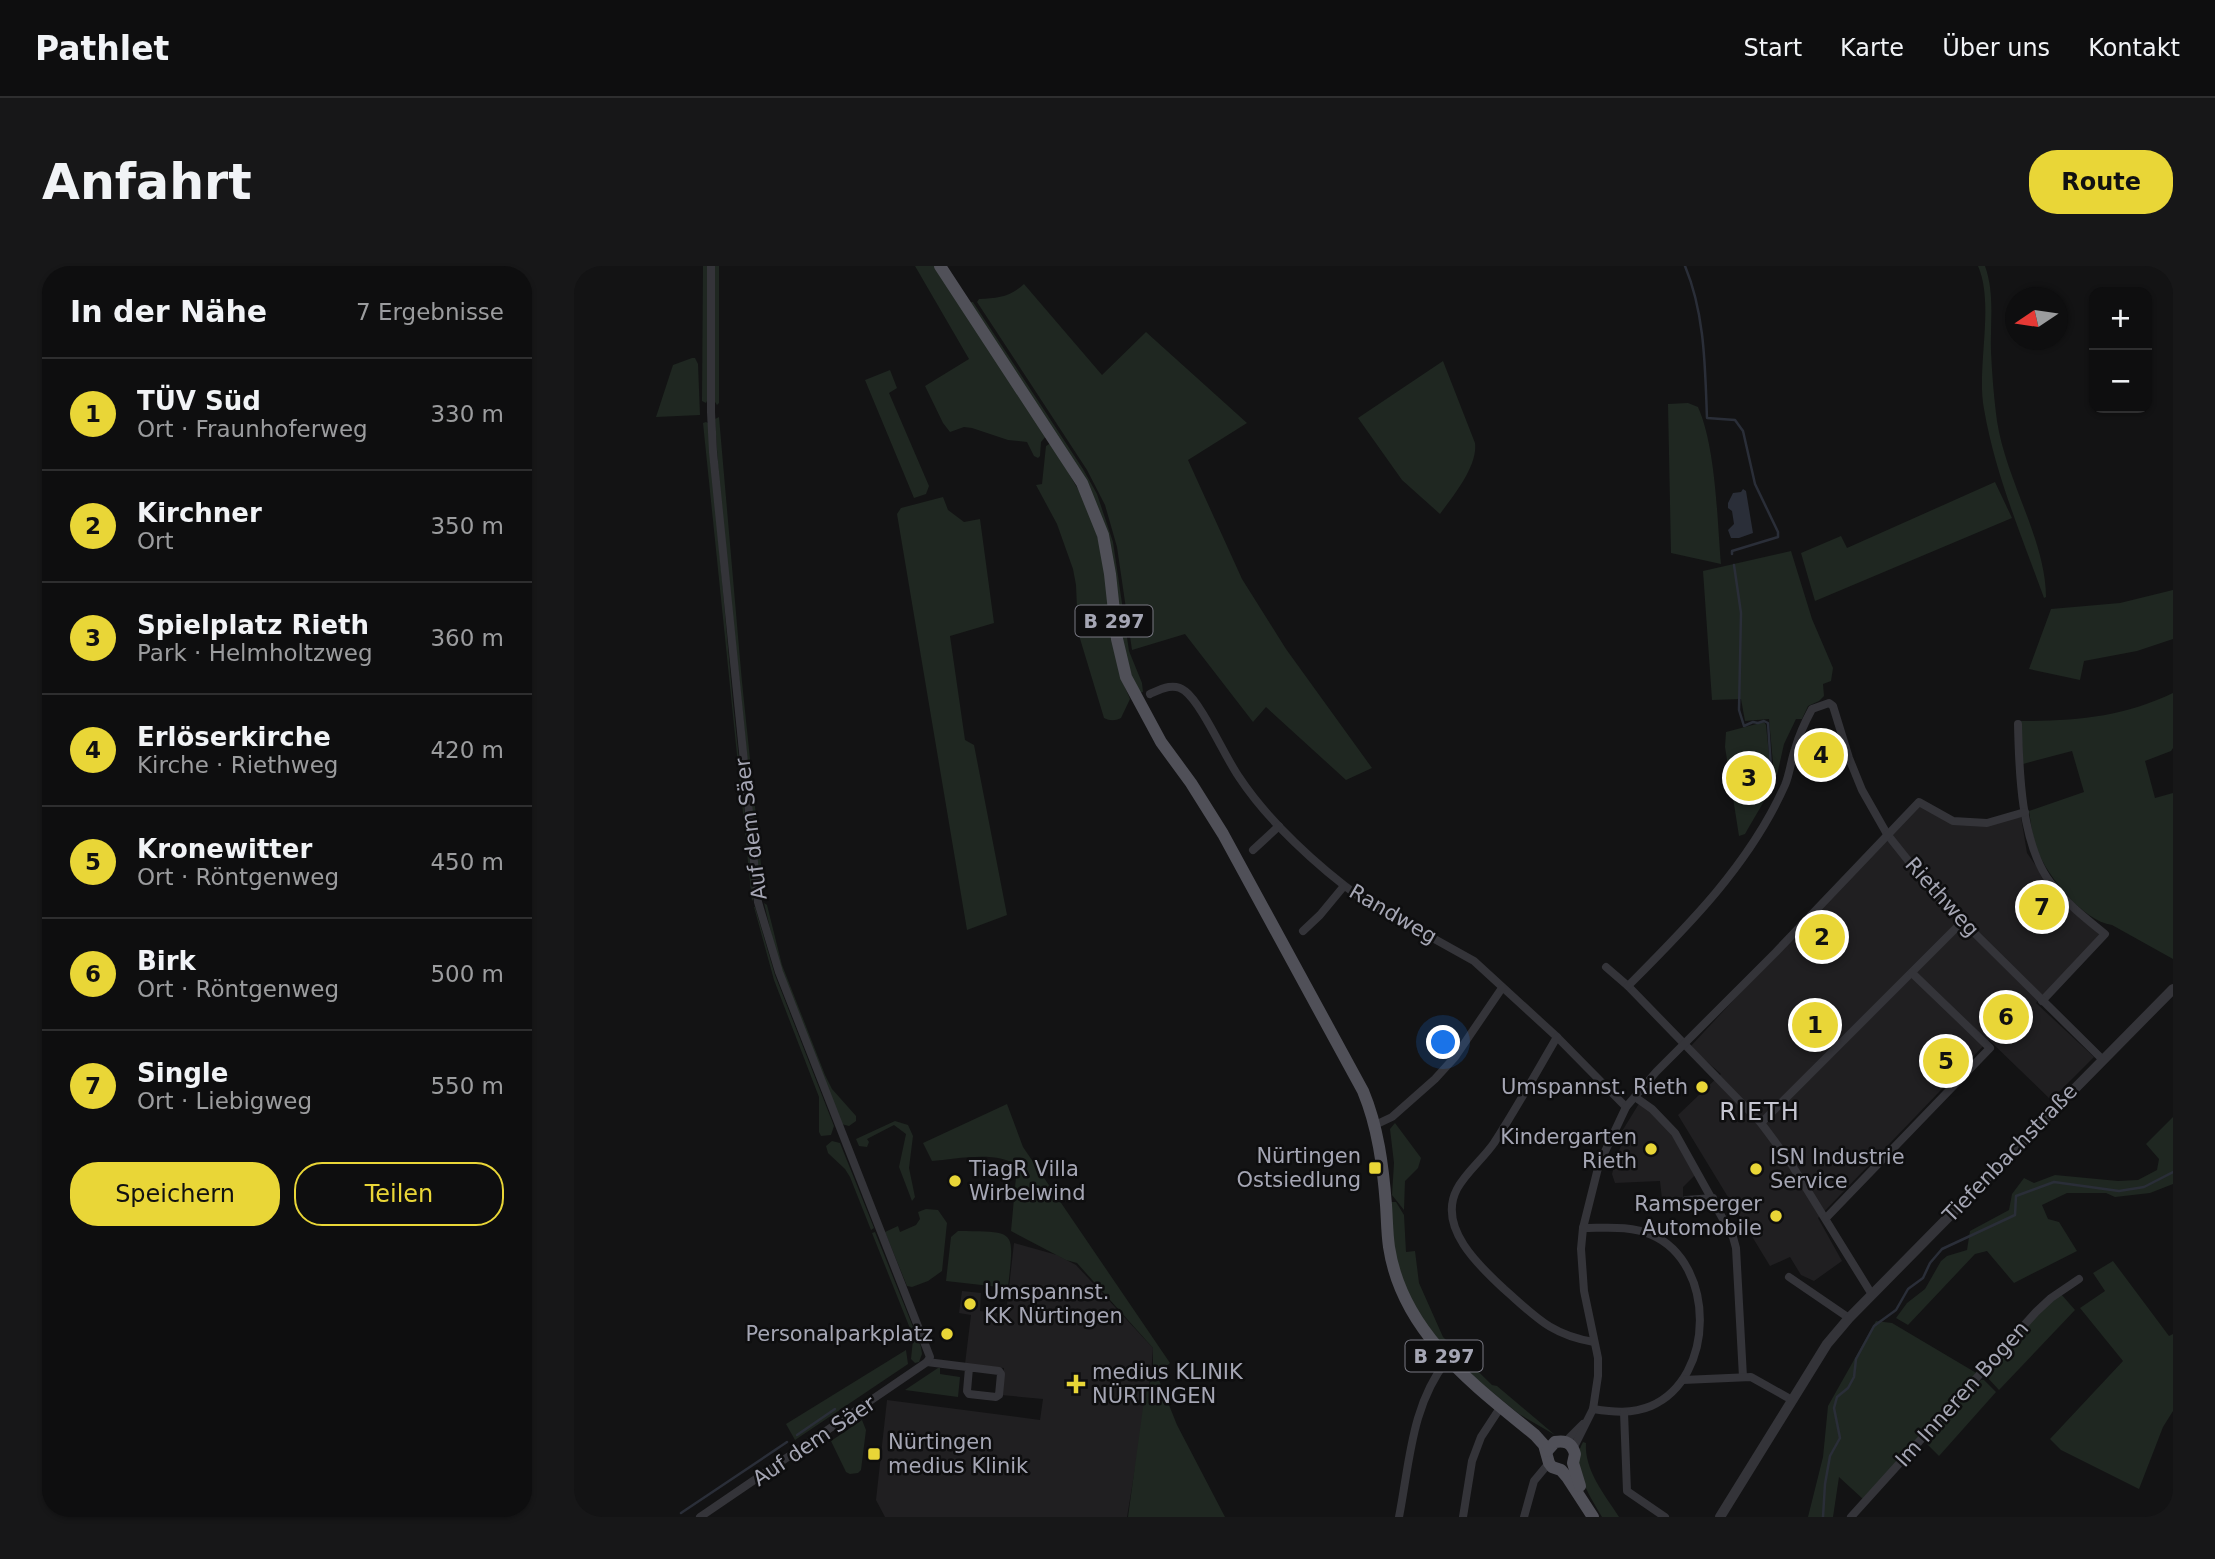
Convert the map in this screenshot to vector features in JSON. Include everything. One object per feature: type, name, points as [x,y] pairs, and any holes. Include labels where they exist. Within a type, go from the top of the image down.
[{"type":"main road","name":"B 297","points":[[940,266],[1086,491],[1099,520],[1108,554],[1117,639],[1126,677],[1161,742],[1223,834],[1363,1091],[1375,1125],[1385,1190],[1389,1244],[1403,1296],[1447,1360],[1500,1408],[1558,1449],[1552,1467],[1567,1466],[1592,1517]]},
{"type":"main road","points":[[1558,1449],[1575,1454],[1567,1466]]},
{"type":"street","name":"Auf dem Säer","points":[[700,1517],[927,1362],[930,1357],[779,972],[758,902],[711,412],[711,266]]},
{"type":"street","name":"Randweg","points":[[1150,694],[1160,689],[1176,687],[1184,690],[1238,775],[1257,802],[1279,826],[1344,886],[1361,898],[1474,961],[1557,1037],[1626,1107]]},
{"type":"street","name":"Riethweg","points":[[1628,986],[1686,928],[1732,874],[1785,783],[1795,749],[1812,709],[1829,703],[1833,706],[1862,790],[1886,834],[1934,892],[2102,1059]]},
{"type":"street","points":[[2018,724],[2020,779],[2034,855],[2048,880],[2069,904],[2105,934],[2042,1002]]},
{"type":"street","points":[[1524,1517],[1534,1481],[1593,1409],[1598,1376],[1584,1291],[1581,1249],[1583,1228],[1600,1164],[1626,1107],[1683,1044],[1776,952],[1919,802],[1953,821],[1987,823],[2025,812]]},
{"type":"street","points":[[1253,850],[1279,826]]},
{"type":"street","points":[[1303,931],[1344,886]]},
{"type":"street","points":[[1761,1123],[1963,921]]},
{"type":"street","points":[[1606,967],[1628,986],[1761,1123],[1790,1162],[1871,1293]]},
{"type":"street","points":[[1826,1218],[1990,1048],[1912,973]]},
{"type":"street","points":[[1375,1125],[1392,1117],[1435,1079],[1455,1057],[1502,988]]},
{"type":"street","name":"Tiefenbachstraße","points":[[1720,1517],[1827,1344],[1849,1318],[2173,989]]},
{"type":"street","points":[[1557,1037],[1492,1146],[1458,1187],[1452,1206],[1453,1218],[1463,1244],[1502,1287],[1556,1332],[1572,1339],[1594,1342]]},
{"type":"street","points":[[1635,1097],[1652,1109],[1675,1132],[1733,1237],[1736,1248],[1743,1377]]},
{"type":"street","points":[[1686,1200],[1713,1198]]},
{"type":"street","points":[[1583,1228],[1619,1228],[1644,1232],[1662,1240],[1682,1259],[1695,1287],[1699,1313],[1695,1353],[1683,1380],[1670,1394],[1652,1405],[1624,1412],[1593,1409]]},
{"type":"street","points":[[1789,1277],[1849,1318]]},
{"type":"street","name":"Im Inneren Bogen","points":[[1852,1517],[2036,1312],[2079,1279]]},
{"type":"street","points":[[1399,1517],[1420,1407],[1447,1360]]},
{"type":"street","points":[[927,1362],[999,1371],[999,1395],[969,1394],[969,1368]]},
{"type":"street","points":[[1683,1380],[1751,1377],[1792,1400]]},
{"type":"street","points":[[1463,1517],[1472,1461],[1481,1437],[1500,1408]]},
{"type":"street","points":[[1624,1412],[1627,1491],[1665,1517]]},
{"type":"shaded area","points":[[703,266],[707,266],[706,403],[702,401]]},
{"type":"shaded area","points":[[715,266],[719,266],[717,405],[715,402]]},
{"type":"shaded area","points":[[915,266],[934,266],[1047,435],[1041,442],[1038,458],[1034,456],[1027,442],[1008,440],[972,428],[964,427],[950,432],[943,423],[925,386],[969,359]]},
{"type":"shaded area","points":[[1978,266],[1985,266],[1990,287],[1991,360],[1997,421],[2008,466],[2040,554],[2044,598],[2002,481],[1984,409],[1982,374],[1985,299]]},
{"type":"shaded area","points":[[1024,284],[1102,375],[1146,332],[1247,423],[1188,460],[1242,579],[1286,649],[1372,768],[1346,780],[1266,707],[1253,722],[1185,634],[1132,650],[1117,547],[1105,505],[1087,470],[977,302],[979,299],[1009,294]]},
{"type":"shaded area","points":[[970,302],[973,302],[1097,494],[1113,542],[1129,651],[1143,692],[1140,693],[1127,667],[1104,523]]},
{"type":"shaded area","points":[[695,358],[698,364],[700,415],[656,417],[673,365]]},
{"type":"shaded area","points":[[1443,361],[1475,443],[1475,452],[1464,480],[1440,514],[1402,480],[1358,418]]},
{"type":"shaded area","points":[[890,370],[897,388],[889,393],[929,486],[926,494],[914,498],[865,380]]},
{"type":"shaded area","points":[[1688,403],[1698,407],[1709,442],[1721,564],[1671,553],[1668,404]]},
{"type":"shaded area","points":[[719,417],[763,897],[719,480],[715,419]]},
{"type":"shaded area","points":[[706,422],[754,898],[752,901],[703,423]]},
{"type":"shaded area","points":[[1051,443],[1082,496],[1104,561],[1119,673],[1130,699],[1121,718],[1117,720],[1104,718],[1078,632],[1073,569],[1057,524],[1036,485],[1042,484],[1046,446]]},
{"type":"shaded area","points":[[1995,482],[2012,518],[1815,601],[1801,553],[1841,536],[1847,548]]},
{"type":"shaded area","points":[[1743,489],[1746,491],[1753,533],[1731,538],[1728,530],[1734,524],[1728,503],[1733,493]]},
{"type":"shaded area","points":[[943,497],[948,510],[964,522],[980,519],[994,623],[950,636],[965,740],[974,745],[1007,915],[967,930],[897,514],[901,508]]},
{"type":"shaded area","points":[[1791,551],[1812,619],[1833,668],[1831,681],[1823,684],[1824,696],[1808,706],[1802,719],[1796,719],[1784,744],[1777,775],[1774,774],[1769,719],[1745,721],[1741,699],[1712,700],[1703,571]]},
{"type":"shaded area","points":[[2173,590],[2173,639],[2137,651],[2084,661],[2080,680],[2029,669],[2051,609],[2120,603]]},
{"type":"shaded area","points":[[2173,693],[2173,748],[2145,761],[2155,798],[2173,793],[2173,959],[2089,915],[2067,896],[2049,872],[2035,844],[2029,811],[2084,792],[2072,751],[2023,764],[2021,721],[2099,716],[2136,708]]},
{"type":"shaded area","points":[[1764,722],[1770,763],[1769,783],[1764,801],[1745,834],[1739,836],[1725,747],[1726,732]]},
{"type":"shaded area","points":[[1920,804],[1952,824],[2021,817],[2027,853],[2050,886],[2101,934],[2036,1003],[2094,1057],[2051,1100],[1989,1040],[1818,1218],[1842,1261],[1814,1281],[1801,1275],[1790,1257],[1770,1266],[1678,1115],[1721,1074],[1690,1047],[1886,836]]},
{"type":"shaded area","points":[[764,903],[767,905],[782,965],[825,1075],[832,1089],[856,1116],[856,1121],[849,1126],[841,1124],[779,966]]},
{"type":"shaded area","points":[[754,907],[775,975],[834,1126],[831,1135],[821,1136],[819,1132],[819,1097],[774,980]]},
{"type":"shaded area","name":"Kindergarten Rieth","points":[[1640,1102],[1665,1124],[1697,1173],[1683,1187],[1683,1197],[1662,1199],[1660,1181],[1615,1183],[1612,1174],[1622,1144],[1616,1141]]},
{"type":"shaded area","points":[[1007,1104],[1023,1147],[1170,1363],[1157,1375],[1177,1425],[1225,1517],[1128,1517],[1144,1400],[1153,1374],[1153,1348],[1077,1263],[1011,1231],[1017,1166],[1009,1161],[988,1157],[932,1161],[923,1143]]},
{"type":"shaded area","points":[[2173,1117],[2173,1184],[2150,1193],[2115,1197],[2106,1193],[2067,1193],[2042,1205],[2048,1219],[2059,1222],[2077,1251],[2014,1283],[1987,1251],[1975,1254],[1908,1325],[1896,1318],[1907,1303],[1925,1289],[1941,1261],[1947,1256],[1967,1250],[1970,1231],[2009,1210],[2012,1194],[2024,1178],[2034,1183],[2055,1175],[2118,1181],[2138,1180],[2157,1170],[2159,1159],[2146,1144]]},
{"type":"shaded area","points":[[895,1121],[908,1125],[913,1136],[909,1168],[915,1197],[912,1201],[899,1167],[906,1134],[894,1125],[867,1139],[867,1147],[859,1146],[856,1139]]},
{"type":"shaded area","points":[[1395,1123],[1421,1158],[1418,1168],[1405,1181],[1404,1210],[1392,1195],[1394,1163],[1390,1129]]},
{"type":"shaded area","points":[[832,1141],[840,1143],[874,1228],[871,1230],[850,1177],[828,1153],[826,1146]]},
{"type":"shaded area","points":[[1390,1202],[1396,1202],[1404,1215],[1406,1252],[1415,1251],[1419,1283],[1443,1337],[1492,1385],[1497,1386],[1555,1435],[1519,1414],[1460,1366],[1427,1327],[1397,1274]]},
{"type":"shaded area","points":[[926,1209],[938,1210],[947,1223],[942,1271],[928,1281],[912,1287],[907,1286],[885,1232],[898,1226],[900,1232],[916,1225],[920,1219],[918,1212]]},
{"type":"shaded area","points":[[958,1231],[992,1232],[1008,1238],[1011,1254],[1008,1288],[946,1281],[951,1237]]},
{"type":"shaded area","points":[[875,1232],[921,1347],[919,1362],[915,1363],[911,1359],[911,1331],[872,1233]]},
{"type":"shaded area","name":"medius KLINIK NÜRTINGEN","points":[[1014,1243],[1057,1255],[1076,1265],[1153,1348],[1127,1517],[885,1517],[876,1500],[887,1400],[1040,1420],[1043,1399],[1001,1395],[1004,1368],[965,1364],[971,1315],[959,1313],[962,1291],[981,1293],[980,1311],[1006,1314]]},
{"type":"shaded area","points":[[2113,1261],[2169,1336],[2173,1334],[2173,1411],[2163,1427],[2139,1489],[2061,1450],[2050,1439],[2123,1361],[2080,1308],[2105,1291],[2093,1273]]},
{"type":"shaded area","points":[[2061,1294],[2075,1310],[1999,1390],[1987,1377],[1988,1368],[2044,1307]]},
{"type":"shaded area","points":[[1876,1321],[1892,1323],[1978,1374],[1863,1499],[1839,1477],[1833,1517],[1808,1517],[1823,1457],[1828,1406]]},
{"type":"shaded area","points":[[906,1350],[908,1364],[795,1440],[786,1424]]},
{"type":"shaded area","points":[[938,1368],[940,1374],[960,1377],[958,1397],[905,1390]]},
{"type":"shaded area","points":[[1981,1380],[1996,1392],[1939,1456],[1923,1440]]},
{"type":"shaded area","points":[[862,1420],[866,1430],[861,1470],[850,1474],[846,1472],[831,1441]]},
{"type":"shaded area","points":[[1583,1442],[1586,1443],[1592,1472],[1619,1517],[1602,1517],[1587,1490],[1578,1461]]},
{"type":"waterway","points":[[1685,266],[1692,284],[1700,322],[1707,418],[1735,420],[1743,431],[1755,484],[1778,532],[1778,537],[1732,551],[1732,554]]},
{"type":"waterway","points":[[1734,565],[1741,613],[1739,710],[1744,726],[1753,722],[1768,723],[1772,783]]},
{"type":"waterway","points":[[1823,1517],[1830,1456],[1840,1438],[1834,1408],[1837,1397],[1848,1388],[1854,1377],[1856,1359],[1874,1326],[1896,1310],[1908,1289],[1923,1278],[1930,1263],[1942,1249],[2015,1215],[2016,1196],[2054,1182],[2119,1191],[2144,1187],[2173,1172]]},
{"type":"waterway","points":[[797,1435],[835,1409]]},
{"type":"waterway","points":[[681,1513],[787,1442]]},
{"type":"place","name":"Erlöserkirche","points":[[1821,755]]},
{"type":"place","name":"Spielplatz Rieth","points":[[1749,778]]},
{"type":"place","name":"Single","points":[[2042,907]]},
{"type":"place","name":"Kirchner","points":[[1822,937]]},
{"type":"place","name":"Birk","points":[[2006,1017]]},
{"type":"place","name":"TÜV Süd","points":[[1815,1025]]},
{"type":"place","name":"Kronewitter","points":[[1946,1061]]},
{"type":"place","name":"Umspannst. Rieth","points":[[1702,1087]]},
{"type":"place","name":"Kindergarten Rieth","points":[[1651,1149]]},
{"type":"place","name":"Nürtingen Ostsiedlung","points":[[1375,1168]]},
{"type":"place","name":"ISN Industrie Service","points":[[1756,1169]]},
{"type":"place","name":"TiagR Villa Wirbelwind","points":[[955,1181]]},
{"type":"place","name":"Ramsperger Automobile","points":[[1776,1216]]},
{"type":"place","name":"Umspannst. KK Nürtingen","points":[[970,1304]]},
{"type":"place","name":"Personalparkplatz","points":[[947,1334]]},
{"type":"place","name":"medius KLINIK NÜRTINGEN","points":[[1076,1384]]},
{"type":"place","name":"Nürtingen medius Klinik","points":[[874,1454]]},
{"type":"district","name":"RIETH","points":[[1760,1112]]}]
